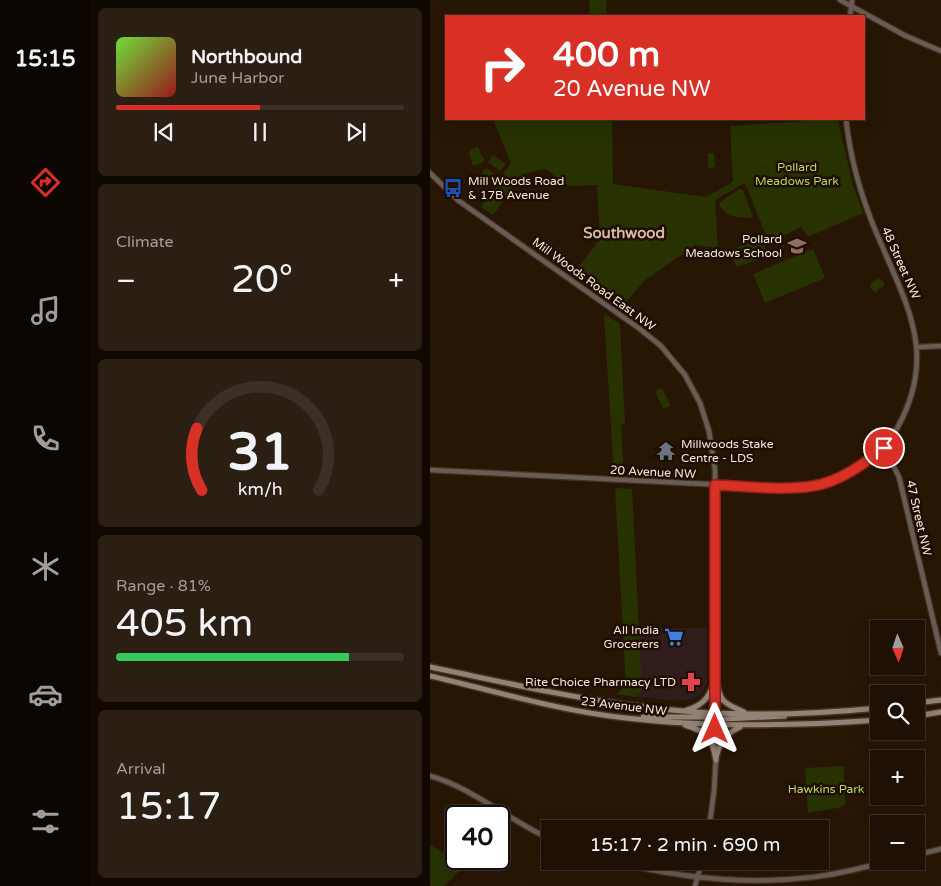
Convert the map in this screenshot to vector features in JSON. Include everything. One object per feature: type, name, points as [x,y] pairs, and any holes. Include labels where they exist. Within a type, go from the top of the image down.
[{"type":"main road","name":"23 Avenue NW","points":[[430,667],[597,701],[682,711],[803,713],[870,709]]},
{"type":"main road","name":"23 Avenue NW","points":[[430,676],[540,703],[626,718],[715,726],[870,721]]},
{"type":"main road","points":[[682,711],[697,707],[707,698],[715,677]]},
{"type":"main road","points":[[715,677],[722,701],[747,713]]},
{"type":"main road","points":[[925,702],[941,700]]},
{"type":"main road","points":[[925,715],[941,712]]},
{"type":"main road","points":[[626,718],[654,716],[707,717],[715,713]]},
{"type":"main road","points":[[715,726],[726,719],[773,717],[803,713]]},
{"type":"main road","points":[[677,722],[703,731],[712,740],[716,760]]},
{"type":"main road","points":[[716,760],[723,738],[728,733],[748,725]]},
{"type":"street","points":[[840,0],[906,36],[941,51]]},
{"type":"street","points":[[850,15],[852,0]]},
{"type":"street","name":"48 Street NW","points":[[846,120],[852,157],[862,194],[876,233],[912,313],[917,330],[920,369],[916,393],[906,415]]},
{"type":"street","name":"Mill Woods Road East NW","points":[[430,173],[459,201],[640,329],[661,346],[685,375],[702,409],[713,446],[715,485],[716,760],[714,798],[710,820]]},
{"type":"street","points":[[919,347],[941,346]]},
{"type":"street","name":"20 Avenue NW","points":[[430,470],[786,488],[814,486],[835,480],[867,461],[884,448],[906,415]]},
{"type":"street","name":"47 Street NW","points":[[884,448],[899,477],[941,654]]},
{"type":"street","points":[[430,776],[452,784],[541,834]]},
{"type":"street","points":[[925,853],[941,849]]},
{"type":"street","points":[[652,870],[748,881],[804,878],[870,865]]},
{"type":"street","points":[[695,886],[700,870]]},
{"type":"shaded area","points":[[708,627],[707,683],[702,694],[693,699],[679,701],[635,697],[642,691],[638,630]]},
{"type":"green space","points":[[589,0],[606,0],[607,15],[590,15]]},
{"type":"green space","name":"Pollard Meadows Park","points":[[493,120],[612,120],[613,184],[706,197],[733,182],[730,126],[838,120],[852,182],[863,213],[808,237],[801,227],[769,243],[745,183],[715,200],[718,248],[695,245],[644,281],[623,305],[574,273],[600,239],[597,185],[569,186],[545,169],[522,174],[493,215],[481,207],[511,163]]},
{"type":"green space","points":[[478,147],[482,157],[485,158],[483,162],[473,166],[469,153],[471,149]]},
{"type":"green space","points":[[708,153],[714,153],[715,167],[708,168]]},
{"type":"green space","points":[[493,155],[506,164],[500,171],[488,162]]},
{"type":"green space","points":[[486,168],[498,177],[493,184],[480,175]]},
{"type":"green space","points":[[739,189],[743,190],[753,217],[733,216],[721,208],[719,203]]},
{"type":"green space","points":[[762,238],[768,256],[736,267],[730,250]]},
{"type":"green space","points":[[813,249],[825,278],[765,303],[753,274]]},
{"type":"green space","points":[[879,278],[884,283],[884,287],[880,288],[876,293],[870,288],[871,283]]},
{"type":"green space","points":[[604,314],[620,324],[625,424],[621,425],[624,474],[614,474]]},
{"type":"green space","points":[[662,388],[671,406],[663,409],[655,391]]},
{"type":"green space","points":[[615,488],[632,489],[642,691],[635,697],[617,694],[626,685]]},
{"type":"green space","name":"Hawkins Park","points":[[843,766],[845,805],[808,813],[805,768]]},
{"type":"green space","points":[[430,845],[445,854],[445,870],[461,870],[444,886],[430,886]]},
{"type":"place","name":"Mill Woods Road & 17B Avenue","points":[[453,188]]},
{"type":"place","name":"Pollard Meadows School","points":[[797,246]]},
{"type":"place","name":"Millwoods Stake Centre - LDS","points":[[666,451]]},
{"type":"place","name":"All India Grocerers","points":[[674,637]]},
{"type":"place","name":"Rite Choice Pharmacy LTD","points":[[691,682]]},
{"type":"district","name":"Southwood","points":[[624,233]]},
{"type":"route","points":[[715,729],[715,485],[786,488],[814,486],[835,480],[867,461],[884,448]]}]
